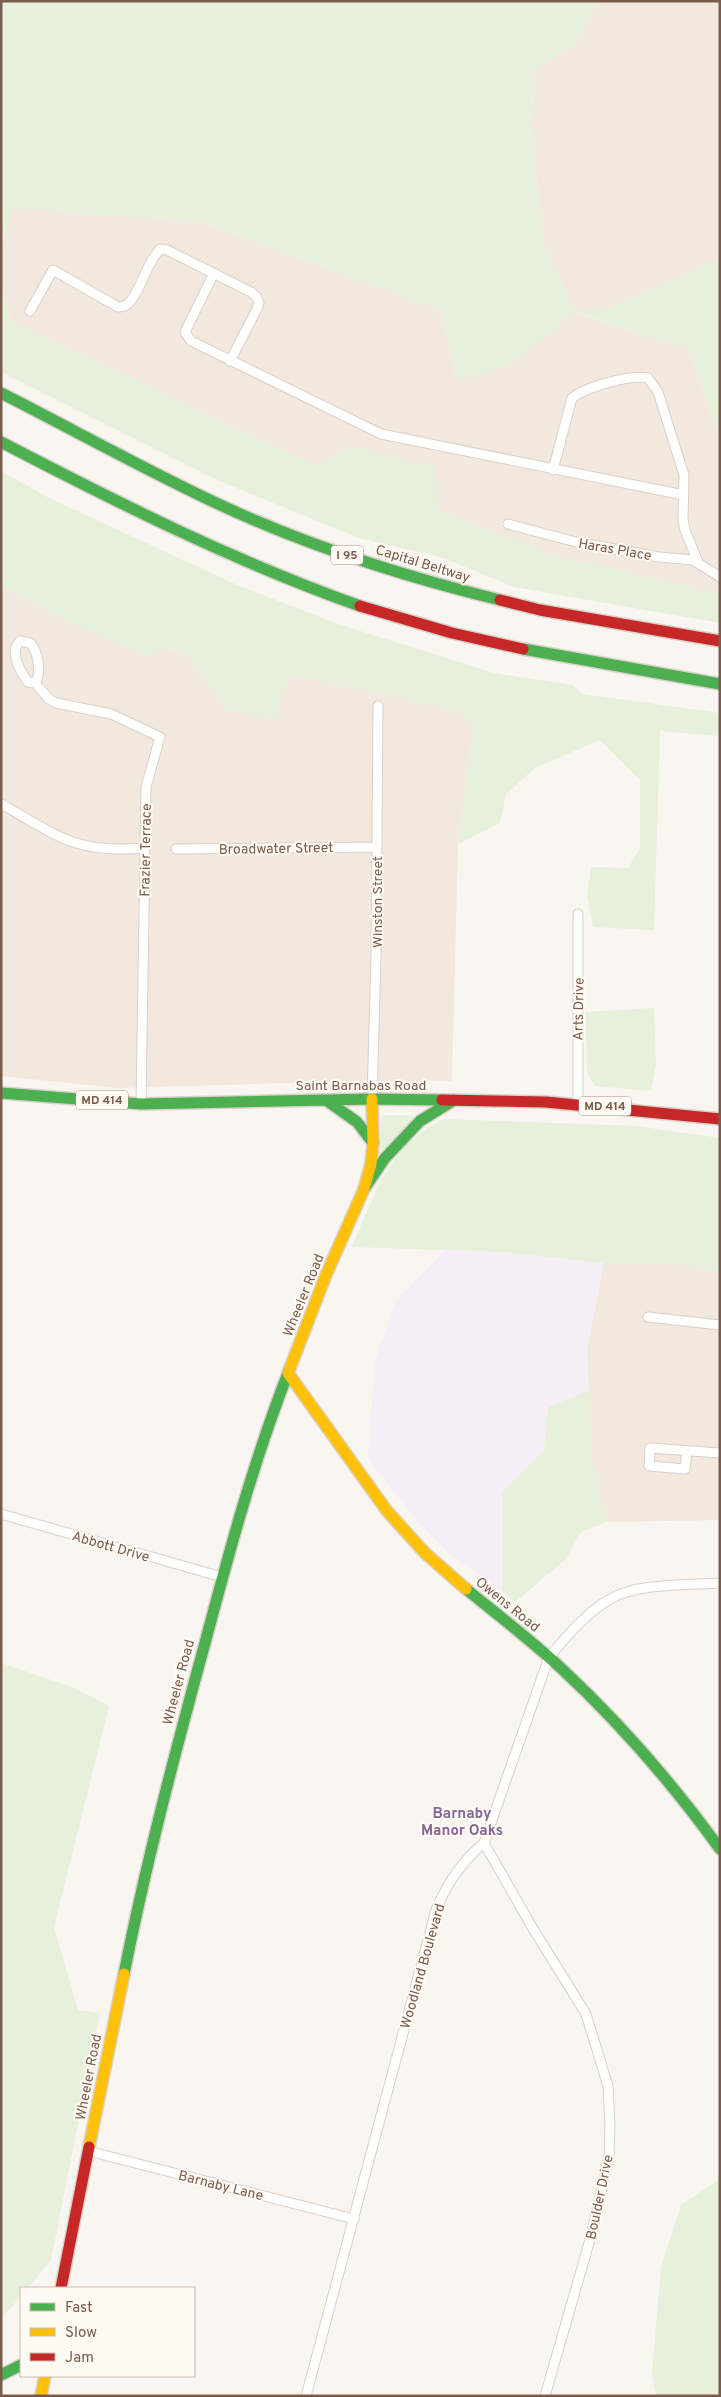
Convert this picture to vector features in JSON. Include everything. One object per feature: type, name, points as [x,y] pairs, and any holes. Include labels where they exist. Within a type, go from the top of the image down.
[{"type":"main road","name":"Capital Beltway","points":[[1,393],[206,498],[326,548],[428,582],[531,608],[596,621],[720,641]]},
{"type":"main road","points":[[1,442],[194,540],[276,575],[364,607],[526,652],[719,684]]},
{"type":"main road","name":"Saint Barnabas Road","points":[[1,1093],[141,1104],[372,1099],[578,1104],[720,1119]]},
{"type":"main road","name":"Wheeler Road","points":[[61,2287],[150,1856],[222,1577],[247,1486],[266,1428],[326,1275],[364,1189],[373,1144],[372,1099]]},
{"type":"main road","points":[[326,1100],[358,1122],[373,1144]]},
{"type":"main road","points":[[364,1189],[385,1158],[420,1120],[454,1100]]},
{"type":"main road","name":"Owens Road","points":[[288,1373],[318,1412],[376,1498],[402,1530],[427,1556],[549,1657],[593,1698],[644,1752],[720,1849]]},
{"type":"main road","points":[[1,2375],[20,2366]]},
{"type":"main road","points":[[41,2396],[45,2377]]},
{"type":"street","points":[[30,310],[53,270],[118,307],[123,307],[129,303],[152,258],[160,249],[167,250],[251,292],[257,297],[259,303],[230,361]]},
{"type":"street","points":[[214,273],[185,332],[191,341],[381,434],[684,495]]},
{"type":"street","points":[[553,470],[572,398],[590,389],[641,376],[648,378],[658,392],[684,475],[685,530],[698,562]]},
{"type":"street","name":"Haras Place","points":[[508,524],[576,542],[698,562],[720,576]]},
{"type":"street","name":"Frazier Terrace","points":[[35,683],[41,692],[56,703],[110,714],[160,736],[146,787],[141,1104]]},
{"type":"street","name":"Winston Street","points":[[372,1099],[378,706]]},
{"type":"street","points":[[1,804],[53,834],[80,846],[107,850],[144,848]]},
{"type":"street","name":"Broadwater Street","points":[[176,849],[377,847]]},
{"type":"street","name":"Arts Drive","points":[[578,914],[578,1104]]},
{"type":"street","points":[[648,1317],[720,1325]]},
{"type":"street","points":[[687,1451],[685,1469],[649,1466],[650,1448],[720,1453]]},
{"type":"street","name":"Abbott Drive","points":[[1,1514],[222,1577]]},
{"type":"street","name":"Woodland Boulevard","points":[[306,2396],[436,1910],[443,1892],[454,1876],[469,1856],[484,1843],[549,1657],[564,1640],[611,1598],[629,1592],[650,1589],[720,1583]]},
{"type":"street","name":"Boulder Drive","points":[[484,1843],[532,1927],[586,2014],[608,2086],[609,2156],[591,2236],[545,2396]]},
{"type":"street","name":"Barnaby Lane","points":[[88,2151],[354,2219]]},
{"type":"shaded area","points":[[598,1],[720,1],[720,259],[608,308],[576,313],[648,338],[689,347],[720,442],[720,594],[551,554],[438,510],[350,446],[317,466],[11,321],[1,288],[1,246],[13,208],[200,222],[441,310],[457,381],[575,312],[543,241],[531,128],[534,70],[578,44]]},
{"type":"shaded area","points":[[1,586],[71,623],[186,654],[226,709],[289,675],[397,697],[461,713],[473,728],[458,844],[452,1081],[327,1082],[118,1088],[1,1076]]},
{"type":"shaded area","points":[[446,1250],[502,1252],[604,1263],[587,1349],[589,1390],[548,1407],[544,1450],[502,1492],[502,1591],[450,1554],[415,1518],[368,1459],[375,1361],[395,1302]]},
{"type":"shaded area","points":[[661,1262],[720,1271],[720,1520],[607,1522],[591,1457],[587,1349],[604,1263]]},
{"type":"green space","points":[[1,1],[598,1],[578,44],[534,70],[531,128],[543,241],[575,312],[513,364],[457,381],[441,310],[201,222],[14,208],[1,246]]},
{"type":"green space","points":[[720,259],[720,442],[689,347],[648,338],[575,312],[608,308]]},
{"type":"green space","points":[[1,288],[11,321],[317,466],[350,446],[434,466],[438,510],[551,554],[720,594],[720,623],[514,587],[441,557],[359,538],[217,480],[1,372]]},
{"type":"green space","points":[[1,471],[49,498],[235,584],[335,623],[494,673],[573,685],[582,694],[720,713],[720,736],[660,731],[654,930],[593,927],[587,896],[591,867],[628,868],[640,848],[640,780],[600,740],[535,768],[506,794],[500,823],[458,844],[473,728],[461,713],[397,697],[289,675],[276,719],[226,709],[186,654],[166,648],[148,657],[71,623],[1,586]]},
{"type":"green space","points":[[654,1008],[656,1065],[651,1091],[595,1086],[587,1073],[586,1012]]},
{"type":"green space","points":[[408,1115],[415,1118],[379,1157],[381,1116]]},
{"type":"green space","points":[[444,1119],[636,1126],[720,1138],[720,1271],[661,1262],[604,1263],[502,1252],[352,1247],[376,1191],[397,1157],[410,1142],[426,1129]]},
{"type":"green space","points":[[589,1390],[591,1457],[607,1522],[581,1532],[566,1559],[515,1602],[502,1591],[502,1492],[544,1450],[548,1407]]},
{"type":"green space","points":[[1,1663],[72,1687],[109,1706],[54,1927],[78,2010],[100,2013],[51,2260],[29,2287],[20,2287],[20,2297],[1,2319]]},
{"type":"green space","points":[[720,2179],[720,2396],[656,2396],[652,2374],[661,2268],[681,2205]]},
{"type":"traffic: fast","points":[[1,393],[187,489],[248,518],[319,546],[390,570],[500,600]]},
{"type":"traffic: fast","points":[[1,442],[89,487],[223,551],[360,606]]},
{"type":"traffic: fast","points":[[523,649],[720,684]]},
{"type":"traffic: fast","points":[[1,1093],[141,1104],[372,1099],[442,1100]]},
{"type":"traffic: fast","points":[[326,1100],[357,1122],[373,1143]]},
{"type":"traffic: fast","points":[[364,1189],[385,1158],[420,1121],[454,1100]]},
{"type":"traffic: fast","points":[[124,1974],[162,1808],[224,1573],[243,1504],[290,1368]]},
{"type":"traffic: fast","points":[[466,1589],[551,1659],[605,1711],[665,1778],[720,1849]]},
{"type":"traffic: fast","points":[[1,2375],[20,2366]]},
{"type":"traffic: slow","points":[[290,1368],[326,1275],[364,1189],[371,1164],[373,1143],[372,1099]]},
{"type":"traffic: slow","points":[[288,1373],[387,1511],[425,1553],[466,1589]]},
{"type":"traffic: slow","points":[[89,2147],[124,1974]]},
{"type":"traffic: slow","points":[[41,2396],[45,2377]]},
{"type":"traffic: jam","points":[[500,600],[540,610],[720,641]]},
{"type":"traffic: jam","points":[[360,606],[452,633],[523,649]]},
{"type":"traffic: jam","points":[[442,1100],[546,1102],[720,1119]]},
{"type":"traffic: jam","points":[[61,2287],[89,2147]]},
{"type":"district","name":"Barnaby Manor Oaks","points":[[462,1822]]}]
